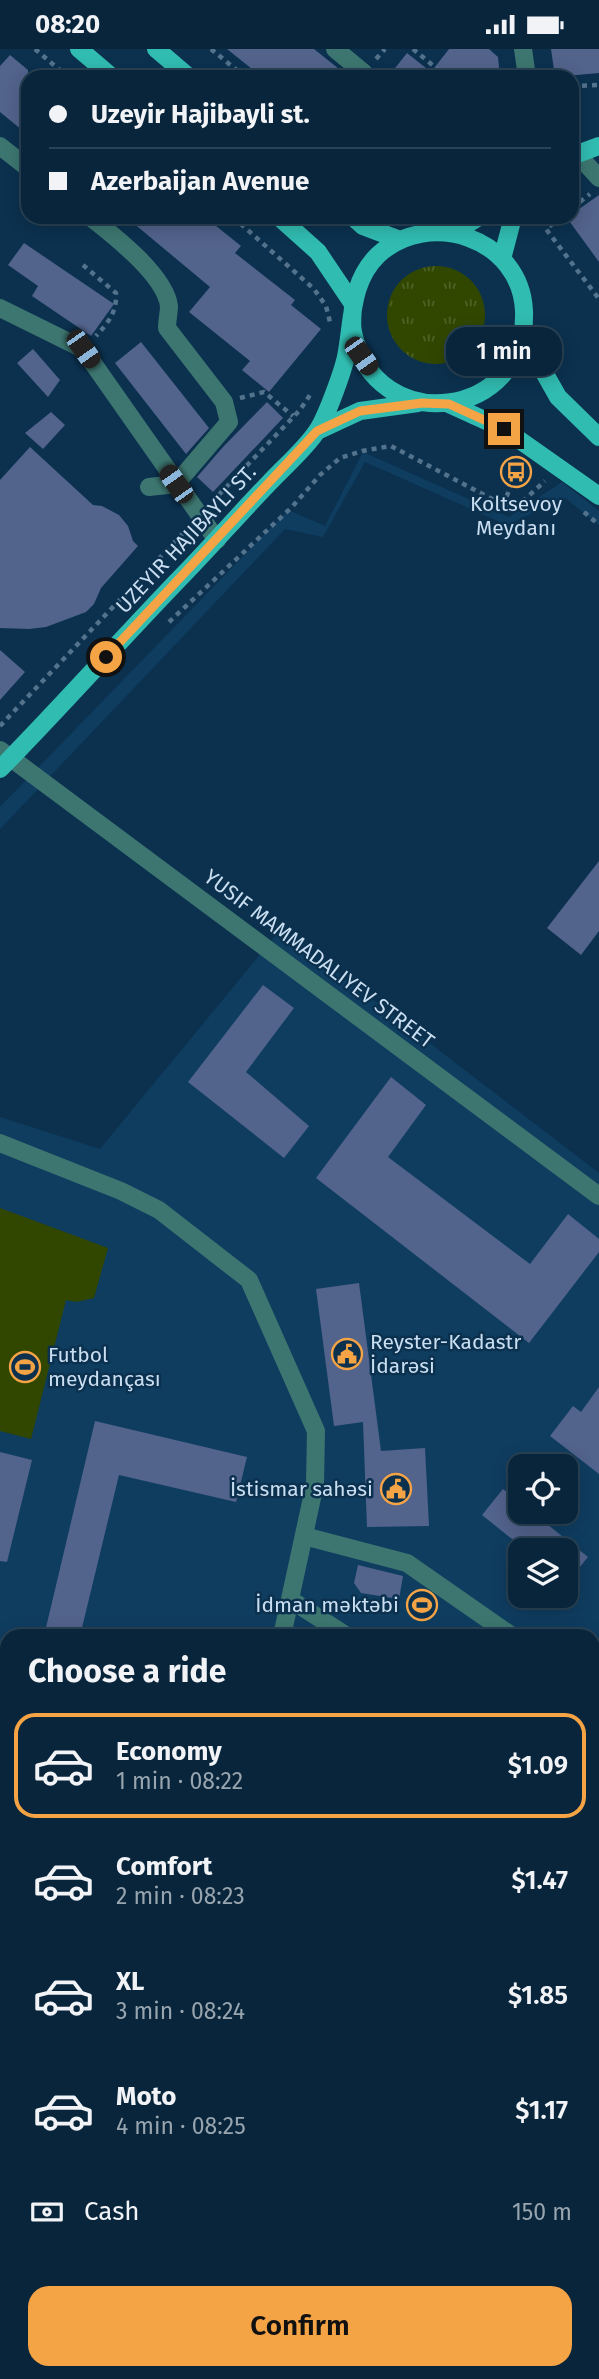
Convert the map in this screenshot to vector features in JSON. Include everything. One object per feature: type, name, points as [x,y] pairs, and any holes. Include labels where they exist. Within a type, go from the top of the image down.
[{"type":"main road","points":[[79,49],[104,70]]},
{"type":"main road","points":[[156,49],[181,70]]},
{"type":"main road","points":[[579,154],[599,146]]},
{"type":"main road","points":[[287,224],[318,252],[353,304],[353,331],[361,356],[376,378],[397,394],[422,403]]},
{"type":"main road","points":[[361,224],[400,240]]},
{"type":"main road","points":[[454,232],[468,224]]},
{"type":"main road","points":[[502,259],[511,224]]},
{"type":"main road","points":[[426,232],[454,232],[480,242],[502,259],[517,282],[524,307],[523,335],[513,360],[497,381],[475,396],[449,404],[422,403],[360,411],[317,431],[347,354],[353,304],[361,278],[377,256],[400,240],[426,232]]},
{"type":"main road","points":[[523,335],[558,397],[599,436]]},
{"type":"main road","points":[[449,404],[504,429],[599,496]]},
{"type":"main road","name":"UZEYIR HAJIBAYLI ST.","points":[[4,759],[217,540],[317,431]]},
{"type":"street","points":[[335,49],[361,70]]},
{"type":"street","points":[[523,49],[526,70]]},
{"type":"street","points":[[0,146],[21,162]]},
{"type":"street","points":[[579,160],[598,183]]},
{"type":"street","points":[[99,224],[153,274],[169,305],[167,328],[225,402],[229,422],[176,484],[149,487]]},
{"type":"street","points":[[0,308],[83,349],[217,540]]},
{"type":"street","name":"YUSIF MAMMADALIYEV STREET","points":[[4,759],[119,838],[599,1196]]},
{"type":"street","points":[[0,1143],[121,1191],[159,1210],[249,1280],[316,1431],[314,1484],[284,1629]]},
{"type":"street","points":[[304,1536],[407,1563],[502,1629]]},
{"type":"street","points":[[291,1599],[336,1629]]},
{"type":"path","points":[[35,49],[60,70]]},
{"type":"path","points":[[211,49],[236,70]]},
{"type":"path","points":[[413,49],[438,70]]},
{"type":"path","points":[[579,86],[599,85]]},
{"type":"path","points":[[579,201],[598,183]]},
{"type":"path","points":[[241,224],[314,289],[326,306],[333,333]]},
{"type":"path","points":[[552,224],[546,229],[599,299]]},
{"type":"path","points":[[83,265],[116,293],[117,301],[110,321]]},
{"type":"path","points":[[225,402],[264,392],[293,416]]},
{"type":"path","points":[[0,726],[312,393]]},
{"type":"path","points":[[167,624],[292,507],[320,475],[340,458],[391,446],[513,510],[546,480]]},
{"type":"path","points":[[503,506],[516,472]]},
{"type":"shaded area","points":[[363,452],[509,517],[562,482],[599,511],[599,525],[565,498],[507,525],[365,462],[323,537],[285,529],[0,829],[0,807],[288,510],[325,526]]},
{"type":"shaded area","points":[[281,929],[599,1173],[599,1629],[0,1629],[0,1117],[100,1149]]},
{"type":"green space","points":[[436,266],[455,270],[471,280],[481,296],[485,315],[481,334],[471,350],[455,360],[436,364],[417,360],[401,350],[391,334],[387,315],[391,296],[401,280],[417,270]]},
{"type":"green space","name":"Futbol meydançası","points":[[0,1208],[108,1248],[94,1298],[76,1302],[66,1300],[31,1439],[0,1431]]},
{"type":"building","points":[[227,49],[314,49],[340,70],[253,70]]},
{"type":"building","points":[[449,49],[489,49],[498,57],[499,70],[433,70]]},
{"type":"building","points":[[551,49],[599,49],[599,73],[579,75],[579,70],[554,70]]},
{"type":"building","points":[[407,53],[428,70],[394,70]]},
{"type":"building","points":[[10,55],[28,70],[21,70],[21,129],[0,112],[0,66]]},
{"type":"building","points":[[599,195],[599,262],[571,224],[579,224],[579,209]]},
{"type":"building","points":[[134,224],[214,224],[241,246],[235,253],[295,300],[291,305],[321,329],[269,392],[242,370],[250,361],[189,312],[210,287]]},
{"type":"building","points":[[24,243],[114,304],[91,336],[32,296],[38,286],[8,265]]},
{"type":"building","points":[[141,342],[209,428],[186,454],[115,363]]},
{"type":"building","points":[[33,349],[60,380],[48,397],[17,363]]},
{"type":"building","points":[[267,402],[283,418],[213,492],[197,477]]},
{"type":"building","points":[[51,412],[65,425],[43,449],[25,433]]},
{"type":"building","points":[[30,447],[93,505],[102,506],[119,515],[138,546],[101,588],[94,604],[86,612],[46,627],[0,628],[0,480]]},
{"type":"building","points":[[0,650],[25,672],[0,700]]},
{"type":"building","points":[[599,861],[599,931],[581,955],[547,928]]},
{"type":"building","points":[[263,985],[294,1008],[246,1072],[309,1126],[284,1158],[188,1082]]},
{"type":"building","points":[[391,1077],[426,1105],[388,1157],[530,1264],[568,1214],[599,1239],[599,1252],[529,1343],[316,1178]]},
{"type":"building","points":[[359,1283],[381,1451],[425,1448],[429,1526],[367,1527],[363,1422],[334,1426],[316,1289]]},
{"type":"building","points":[[599,1387],[599,1474],[578,1458],[578,1454],[573,1454],[550,1436],[573,1406],[581,1412]]},
{"type":"building","points":[[95,1421],[247,1457],[236,1502],[119,1475],[82,1629],[46,1629]]},
{"type":"building","points":[[0,1452],[32,1460],[7,1562],[0,1561]]},
{"type":"building","points":[[503,1489],[508,1493],[508,1524],[547,1524],[564,1538],[511,1538],[482,1515]]},
{"type":"building","points":[[578,1549],[588,1557],[578,1569]]},
{"type":"building","points":[[358,1565],[403,1576],[399,1599],[361,1593],[354,1583]]},
{"type":"place","name":"Koltsevoy Meydanı","points":[[516,472]]},
{"type":"place","name":"Reyster-Kadastr İdarəsi","points":[[347,1354]]},
{"type":"place","name":"Futbol meydançası","points":[[25,1367]]},
{"type":"place","name":"İstismar sahəsi","points":[[396,1489]]},
{"type":"place","name":"İdman məktəbi","points":[[422,1605]]},
{"type":"route","points":[[106,657],[317,431],[360,411],[422,403],[449,404],[504,429]]}]
